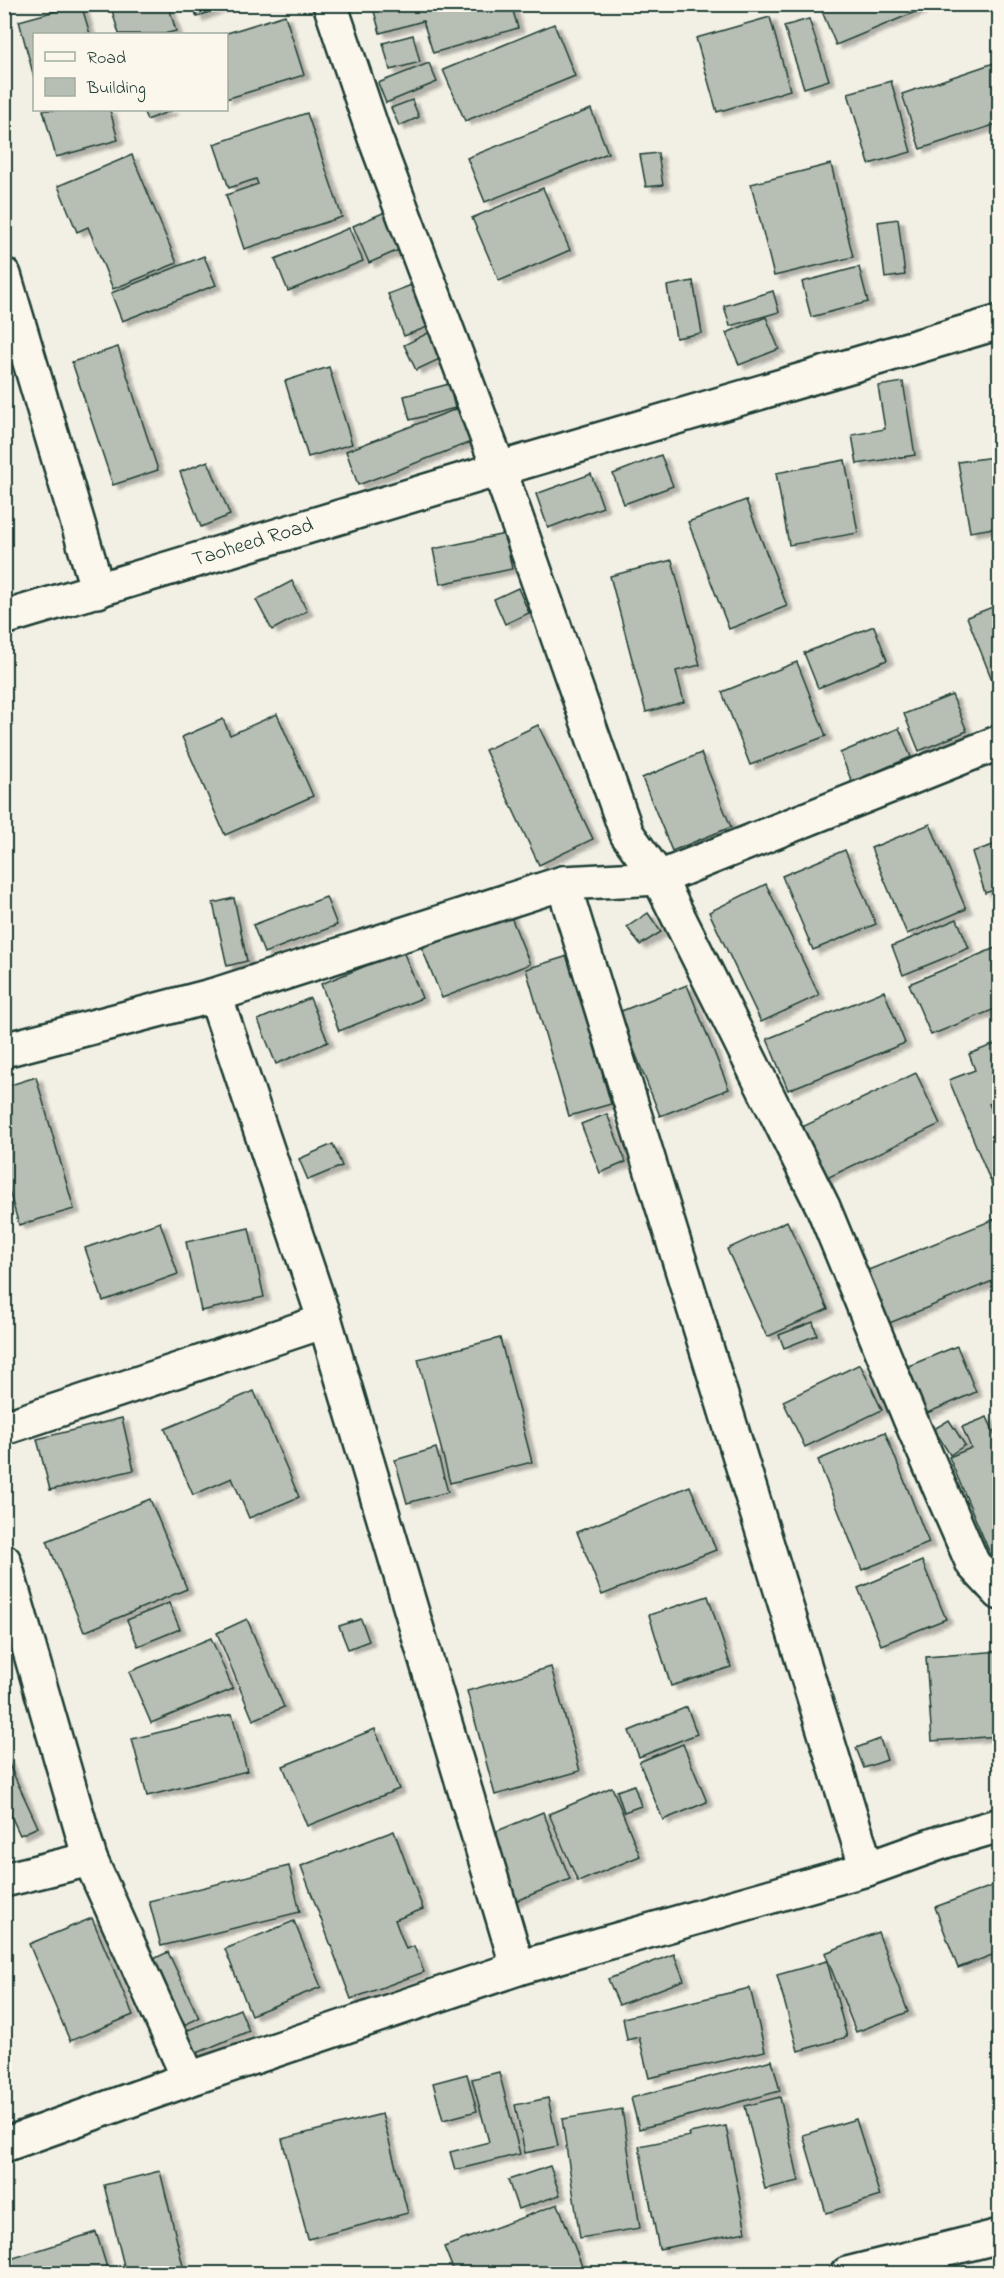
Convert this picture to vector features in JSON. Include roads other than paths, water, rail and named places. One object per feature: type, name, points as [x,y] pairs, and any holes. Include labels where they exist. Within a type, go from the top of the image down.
[{"type":"street","points":[[330,4],[375,138],[499,469],[627,834],[659,878],[823,1207],[973,1564],[999,1593]]},
{"type":"street","points":[[4,275],[98,591]]},
{"type":"street","name":"Taoheed Road","points":[[4,618],[999,322]]},
{"type":"street","points":[[4,1050],[215,994],[563,883],[659,878],[999,742]]},
{"type":"street","points":[[563,883],[867,1869]]},
{"type":"street","points":[[215,994],[325,1321],[518,1968]]},
{"type":"street","points":[[4,1428],[325,1321]]},
{"type":"street","points":[[4,1561],[90,1859],[189,2079]]},
{"type":"street","points":[[4,2145],[189,2079],[518,1968],[867,1869],[945,1841],[999,1825]]},
{"type":"street","points":[[4,1880],[90,1859]]},
{"type":"street","points":[[847,2274],[999,2236]]}]
